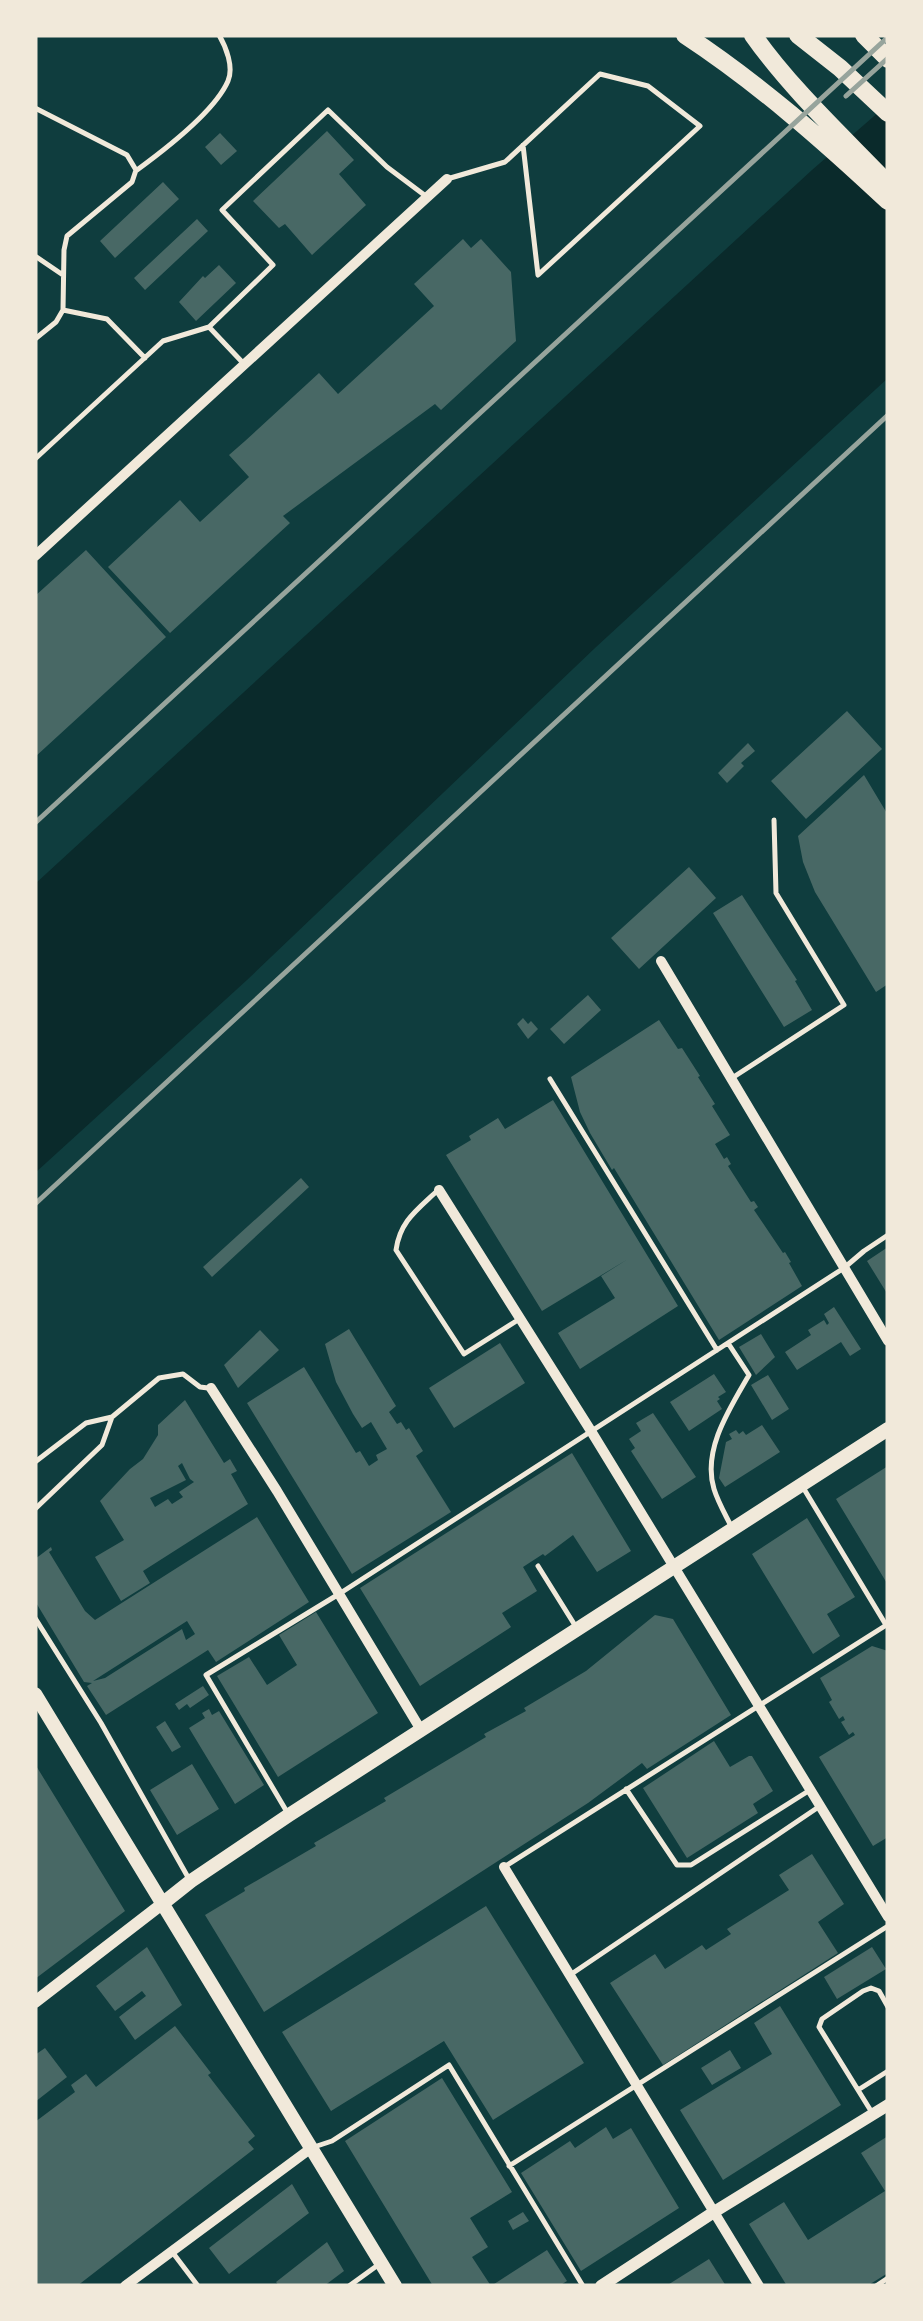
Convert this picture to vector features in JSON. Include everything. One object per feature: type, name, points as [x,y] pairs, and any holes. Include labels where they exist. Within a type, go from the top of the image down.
[{"type":"highway","points":[[685,35],[756,85],[888,201]]},
{"type":"highway","points":[[752,35],[888,184]]},
{"type":"highway","points":[[798,35],[888,113]]},
{"type":"highway","points":[[864,35],[888,59]]},
{"type":"main road","points":[[162,1904],[289,1815],[888,1429]]},
{"type":"main road","points":[[35,1694],[395,2286]]},
{"type":"street","points":[[35,556],[447,178]]},
{"type":"street","points":[[661,961],[888,1341]]},
{"type":"street","points":[[439,1190],[888,1917]]},
{"type":"street","points":[[212,1388],[421,1730]]},
{"type":"street","points":[[504,1867],[759,2286]]},
{"type":"street","points":[[35,2002],[162,1904]]},
{"type":"street","points":[[601,2286],[888,2105]]},
{"type":"street","points":[[126,2286],[310,2149]]},
{"type":"lane","points":[[35,339],[56,322],[62,310],[67,236],[132,182],[136,170],[178,138],[229,80],[225,46],[218,35]]},
{"type":"lane","points":[[447,178],[505,162],[523,145],[600,74],[648,86],[700,126],[538,275],[523,145]]},
{"type":"lane","points":[[35,108],[127,155],[136,170]]},
{"type":"lane","points":[[35,459],[163,341],[210,327],[273,265],[222,210],[328,110],[387,167],[427,198]]},
{"type":"lane","points":[[35,256],[63,275]]},
{"type":"lane","points":[[62,310],[107,319],[145,358]]},
{"type":"lane","points":[[210,327],[244,364]]},
{"type":"lane","points":[[732,1078],[844,1005],[776,894],[774,820]]},
{"type":"lane","points":[[550,1078],[717,1350]]},
{"type":"lane","points":[[439,1190],[403,1224],[396,1250],[464,1354],[520,1318]]},
{"type":"lane","points":[[289,1815],[206,1674],[339,1594],[844,1268],[888,1235]]},
{"type":"lane","points":[[728,1342],[748,1376],[718,1434],[712,1459],[713,1487],[732,1529]]},
{"type":"lane","points":[[35,1462],[86,1423],[112,1417],[159,1378],[183,1374],[200,1388],[212,1388]]},
{"type":"lane","points":[[35,1508],[102,1445],[112,1417]]},
{"type":"lane","points":[[504,1867],[888,1625],[802,1484]]},
{"type":"lane","points":[[538,1566],[578,1629]]},
{"type":"lane","points":[[35,1618],[101,1723],[191,1882]]},
{"type":"lane","points":[[626,1789],[677,1865],[690,1866],[810,1790]]},
{"type":"lane","points":[[570,1975],[820,1806]]},
{"type":"lane","points":[[509,2166],[888,1926]]},
{"type":"lane","points":[[873,2114],[819,2028],[822,2019],[871,1988],[878,1991],[888,2006]]},
{"type":"lane","points":[[310,2149],[332,2141],[449,2065],[583,2286]]},
{"type":"lane","points":[[858,2090],[888,2071]]},
{"type":"lane","points":[[172,2252],[198,2286]]},
{"type":"lane","points":[[350,2286],[381,2263]]},
{"type":"lane","points":[[876,2286],[888,2278]]},
{"type":"water","points":[[888,104],[888,378],[595,648],[247,980],[35,1173],[35,884]]},
{"type":"building","points":[[327,131],[354,160],[339,174],[366,205],[312,255],[285,224],[279,228],[253,201]]},
{"type":"building","points":[[220,133],[237,151],[221,165],[205,147]]},
{"type":"building","points":[[163,182],[179,199],[115,258],[100,241]]},
{"type":"building","points":[[197,219],[208,231],[145,290],[134,278]]},
{"type":"building","points":[[463,239],[471,248],[481,239],[511,272],[516,341],[441,410],[435,404],[283,516],[290,523],[170,633],[108,567],[180,500],[200,522],[249,477],[229,455],[319,373],[338,394],[434,306],[414,284]]},
{"type":"building","points":[[219,265],[236,283],[196,321],[179,302]]},
{"type":"building","points":[[86,550],[166,637],[35,757],[35,596]]},
{"type":"building","points":[[847,711],[882,749],[806,819],[771,781]]},
{"type":"building","points":[[748,743],[755,751],[727,783],[718,773]]},
{"type":"building","points":[[864,775],[888,815],[888,984],[876,992],[815,892],[798,836]]},
{"type":"building","points":[[689,867],[716,898],[639,969],[611,938]]},
{"type":"building","points":[[742,895],[812,1010],[784,1027],[713,913]]},
{"type":"building","points":[[588,995],[601,1010],[564,1044],[550,1029]]},
{"type":"building","points":[[523,1018],[538,1029],[528,1039],[517,1024]]},
{"type":"building","points":[[659,1020],[700,1076],[730,1135],[715,1144],[758,1207],[754,1210],[785,1252],[802,1286],[719,1340],[590,1133],[571,1077]]},
{"type":"building","points":[[553,1100],[678,1306],[580,1369],[558,1333],[615,1298],[601,1276],[628,1259],[542,1311],[446,1155],[498,1118],[505,1129]]},
{"type":"building","points":[[301,1178],[309,1187],[212,1277],[203,1267]]},
{"type":"building","points":[[888,1247],[888,1295],[867,1261]]},
{"type":"building","points":[[834,1307],[861,1349],[850,1356],[841,1342],[797,1370],[785,1352],[811,1335],[808,1330],[824,1320],[827,1325],[824,1314]]},
{"type":"building","points":[[349,1329],[396,1406],[389,1412],[397,1424],[401,1422],[406,1430],[409,1428],[423,1451],[416,1456],[451,1512],[352,1574],[247,1403],[304,1367],[356,1453],[360,1451],[369,1466],[378,1460],[376,1455],[387,1449],[371,1422],[362,1428],[353,1414],[336,1382],[325,1344]]},
{"type":"building","points":[[260,1330],[279,1350],[238,1388],[224,1365]]},
{"type":"building","points":[[761,1334],[775,1357],[756,1375],[739,1347]]},
{"type":"building","points":[[500,1343],[525,1383],[454,1428],[429,1388]]},
{"type":"building","points":[[714,1374],[726,1392],[717,1401],[722,1409],[689,1431],[670,1402]]},
{"type":"building","points":[[768,1375],[789,1409],[772,1420],[751,1385]]},
{"type":"building","points":[[185,1400],[224,1463],[230,1459],[237,1471],[231,1474],[248,1504],[143,1571],[150,1583],[121,1601],[95,1557],[124,1540],[100,1501],[143,1459],[158,1435],[158,1425]],"holes":[[[182,1463],[194,1482],[179,1492],[183,1497],[172,1504],[168,1499],[155,1507],[150,1498],[186,1480],[178,1466]]]},
{"type":"building","points":[[653,1413],[696,1477],[662,1499],[631,1451],[635,1448],[629,1439],[641,1431],[636,1423]]},
{"type":"building","points":[[762,1425],[780,1452],[725,1487],[719,1478],[726,1442],[732,1439],[729,1434],[736,1430],[746,1435]]},
{"type":"building","points":[[572,1453],[631,1551],[597,1572],[573,1535],[543,1554],[523,1567],[537,1591],[502,1613],[511,1627],[420,1686],[360,1588]]},
{"type":"building","points":[[888,1466],[888,1585],[836,1499]]},
{"type":"building","points":[[257,1517],[309,1602],[216,1662],[208,1650],[106,1715],[87,1686],[92,1683],[84,1682],[35,1601],[35,1559],[51,1547],[49,1552],[85,1611],[95,1620]],"holes":[[[187,1621],[195,1634],[186,1640],[182,1629],[105,1678],[93,1681]]]},
{"type":"building","points":[[807,1518],[855,1597],[827,1614],[840,1636],[813,1654],[752,1554]]},
{"type":"building","points":[[316,1612],[378,1713],[278,1777],[217,1676],[249,1657],[267,1685],[297,1665],[279,1635]]},
{"type":"building","points":[[655,1615],[673,1619],[731,1715],[647,1769],[642,1763],[588,1803],[264,2012],[205,1915],[586,1671]]},
{"type":"building","points":[[872,1646],[888,1651],[888,1837],[873,1846],[819,1757],[855,1735],[849,1735],[841,1722],[845,1720],[843,1716],[839,1719],[820,1678]]},
{"type":"building","points":[[203,1686],[209,1695],[190,1708],[187,1704],[179,1710],[175,1704]]},
{"type":"building","points":[[209,1709],[212,1715],[219,1711],[264,1785],[235,1804],[189,1728],[205,1718],[202,1713]]},
{"type":"building","points":[[165,1721],[181,1747],[172,1752],[156,1727]]},
{"type":"building","points":[[714,1741],[730,1767],[752,1756],[773,1791],[753,1804],[758,1813],[687,1858],[643,1788]]},
{"type":"building","points":[[35,1764],[125,1911],[35,1979]]},
{"type":"building","points":[[192,1764],[219,1809],[177,1835],[150,1790]]},
{"type":"building","points":[[812,1854],[844,1904],[818,1922],[838,1953],[663,2065],[610,1983],[655,1954],[665,1969],[702,1945],[706,1950],[731,1934],[727,1929],[789,1890],[779,1875]]},
{"type":"building","points":[[486,1906],[584,2063],[493,2120],[444,2041],[331,2111],[282,2032]]},
{"type":"building","points":[[147,1947],[182,2005],[135,2040],[119,2017],[146,1996],[142,1991],[115,2011],[96,1986]]},
{"type":"building","points":[[872,1947],[886,1969],[837,1999],[824,1977]]},
{"type":"building","points":[[780,2006],[841,2105],[723,2180],[680,2110],[772,2054],[754,2023]]},
{"type":"building","points":[[175,2026],[255,2136],[248,2142],[254,2149],[77,2286],[35,2286],[35,2122],[75,2092],[71,2085],[86,2074],[96,2087]]},
{"type":"building","points":[[45,2048],[67,2077],[35,2102],[35,2055]]},
{"type":"building","points":[[730,2050],[741,2068],[712,2085],[701,2068]]},
{"type":"building","points":[[442,2078],[512,2192],[470,2218],[488,2247],[472,2257],[491,2286],[433,2286],[345,2141]]},
{"type":"building","points":[[606,2127],[613,2139],[631,2128],[679,2208],[581,2271],[521,2173],[570,2141],[575,2148]]},
{"type":"building","points":[[888,2136],[888,2273],[867,2286],[787,2286],[749,2224],[784,2202],[808,2240],[885,2191],[861,2153]]},
{"type":"building","points":[[292,2184],[309,2213],[229,2274],[209,2248]]},
{"type":"building","points":[[523,2212],[529,2221],[513,2230],[508,2221]]},
{"type":"building","points":[[327,2242],[344,2271],[324,2286],[279,2286],[276,2282]]},
{"type":"building","points":[[547,2250],[567,2281],[559,2286],[491,2286]]},
{"type":"building","points":[[709,2259],[726,2286],[666,2286]]},
{"type":"railway","points":[[35,823],[888,37]]},
{"type":"railway","points":[[846,96],[888,58]]},
{"type":"railway","points":[[35,1204],[888,415]]}]
